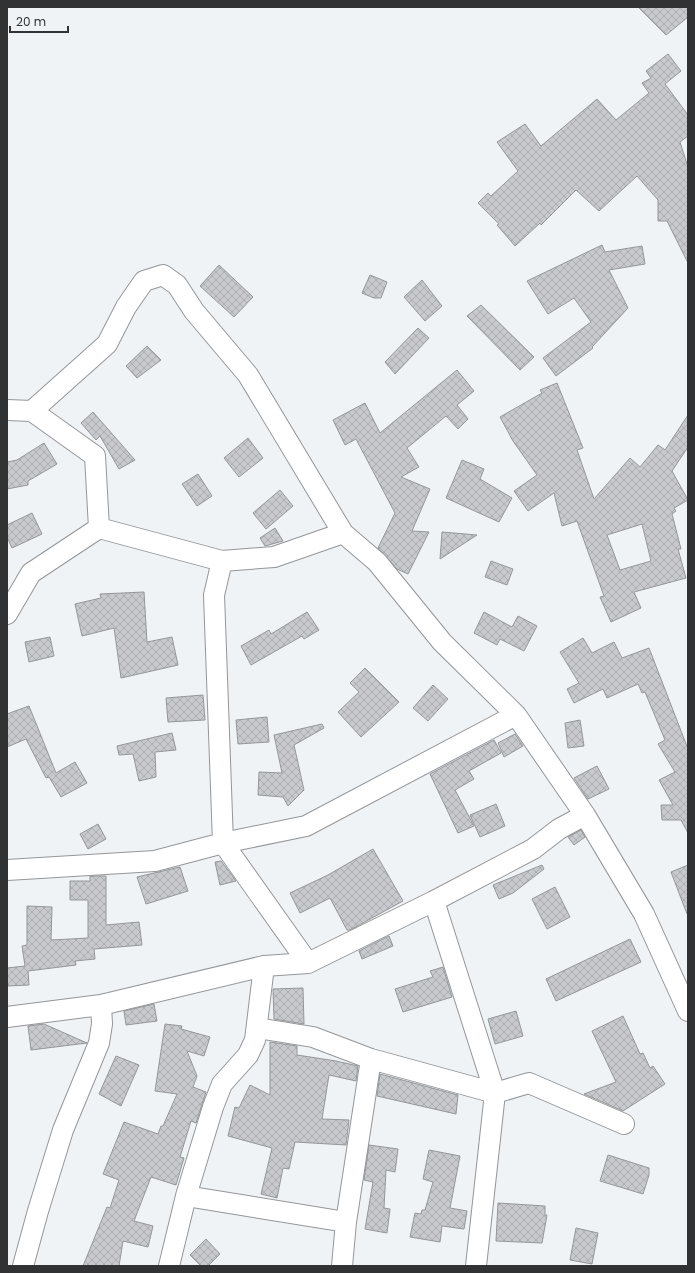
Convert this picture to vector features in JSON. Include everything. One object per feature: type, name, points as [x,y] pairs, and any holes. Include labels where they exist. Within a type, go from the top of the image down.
[{"type":"street","points":[[32,411],[107,344],[126,307],[144,281],[163,275],[177,285],[194,311],[248,375],[343,533],[377,562],[442,642],[516,715],[585,815],[644,914],[688,1011]]},
{"type":"street","points":[[7,410],[32,411],[94,456],[99,528]]},
{"type":"street","points":[[7,614],[31,573],[99,528],[222,562],[274,556],[343,533]]},
{"type":"street","points":[[222,562],[214,594],[223,844],[308,963]]},
{"type":"street","points":[[7,870],[155,861],[223,844],[306,826],[516,715]]},
{"type":"street","points":[[7,1017],[101,1005],[264,966],[308,963],[434,901],[533,849],[559,829],[585,815]]},
{"type":"street","points":[[434,901],[495,1093],[476,1266]]},
{"type":"street","points":[[169,1266],[186,1196],[212,1107],[222,1084],[248,1055],[255,1040],[264,966]]},
{"type":"street","points":[[23,1266],[63,1130],[99,1043],[102,1024],[101,1005]]},
{"type":"street","points":[[257,1028],[313,1037],[371,1059],[495,1093],[529,1083],[624,1124]]},
{"type":"street","points":[[342,1266],[346,1222],[371,1059]]},
{"type":"street","points":[[186,1196],[346,1222]]},
{"type":"building","points":[[638,7],[688,7],[688,17],[666,35]]},
{"type":"building","points":[[668,54],[681,71],[665,84],[688,115],[688,136],[680,142],[688,167],[688,263],[667,221],[658,221],[658,200],[637,176],[599,211],[576,190],[541,225],[540,223],[515,246],[497,225],[499,224],[478,203],[488,193],[491,196],[518,171],[497,142],[525,124],[541,146],[597,99],[616,120],[649,93],[642,83],[651,78],[646,71]]},
{"type":"building","points":[[602,245],[605,252],[642,246],[645,264],[609,270],[628,308],[592,347],[593,348],[556,376],[543,358],[591,322],[574,298],[548,314],[527,281]]},
{"type":"building","points":[[219,265],[253,297],[234,317],[200,286]]},
{"type":"building","points":[[370,275],[387,282],[381,298],[374,298],[362,293]]},
{"type":"building","points":[[422,280],[442,306],[425,321],[404,297]]},
{"type":"building","points":[[481,305],[534,357],[520,370],[467,316]]},
{"type":"building","points":[[418,328],[429,338],[395,374],[385,362]]},
{"type":"building","points":[[147,346],[161,360],[137,378],[126,366]]},
{"type":"building","points":[[457,370],[474,391],[457,405],[468,419],[458,429],[446,416],[407,448],[419,467],[401,477],[430,489],[412,531],[429,532],[408,574],[397,569],[378,548],[395,513],[356,439],[345,445],[333,420],[365,403],[380,433]]},
{"type":"building","points":[[557,383],[583,448],[577,450],[594,499],[630,458],[640,467],[658,445],[665,450],[688,415],[688,447],[672,471],[688,500],[674,508],[676,511],[672,514],[681,549],[678,549],[686,578],[634,592],[641,608],[611,622],[600,597],[604,596],[577,521],[562,526],[554,493],[528,511],[514,491],[537,475],[513,441],[500,417],[542,393],[540,390]],"holes":[[[642,524],[651,561],[620,570],[607,535]]]},
{"type":"building","points":[[93,412],[135,460],[119,469],[100,436],[96,440],[81,423]]},
{"type":"building","points":[[248,438],[263,458],[239,477],[224,458]]},
{"type":"building","points":[[44,443],[57,464],[28,481],[28,485],[7,489],[7,462],[17,460]]},
{"type":"building","points":[[462,460],[484,469],[480,479],[512,498],[499,522],[446,498]]},
{"type":"building","points":[[198,474],[212,496],[197,506],[182,484]]},
{"type":"building","points":[[280,490],[293,506],[266,529],[253,513]]},
{"type":"building","points":[[32,513],[42,534],[12,548],[7,537],[7,525]]},
{"type":"building","points":[[275,528],[283,541],[265,546],[260,538]]},
{"type":"building","points":[[442,532],[477,535],[440,559]]},
{"type":"building","points":[[491,561],[513,569],[507,585],[485,577]]},
{"type":"building","points":[[144,592],[147,642],[172,637],[178,665],[121,678],[114,628],[82,636],[75,604],[101,598],[100,594]]},
{"type":"building","points":[[307,612],[319,630],[304,639],[302,636],[251,665],[241,646],[269,630],[271,634]]},
{"type":"building","points":[[484,612],[512,627],[518,616],[537,626],[524,651],[500,639],[497,645],[474,633]]},
{"type":"building","points":[[50,637],[54,656],[29,662],[25,642]]},
{"type":"building","points":[[583,638],[592,653],[614,642],[622,658],[649,648],[688,749],[688,833],[681,820],[662,820],[661,805],[673,805],[659,780],[675,772],[658,744],[665,740],[645,692],[642,693],[638,684],[607,698],[603,689],[574,703],[567,689],[579,683],[560,652]]},
{"type":"building","points":[[365,668],[399,702],[361,737],[338,712],[359,692],[350,683]]},
{"type":"building","points":[[433,685],[448,699],[428,721],[413,708]]},
{"type":"building","points":[[203,695],[205,720],[168,722],[166,698]]},
{"type":"building","points":[[29,706],[56,773],[75,762],[87,783],[61,797],[49,777],[46,778],[26,739],[7,747],[7,714]]},
{"type":"building","points":[[267,717],[269,742],[238,744],[236,720]]},
{"type":"building","points":[[580,720],[584,746],[568,748],[565,723]]},
{"type":"building","points":[[322,724],[324,728],[294,745],[304,790],[288,806],[283,797],[258,795],[259,772],[282,773],[274,735]]},
{"type":"building","points":[[172,733],[176,750],[155,752],[156,777],[139,781],[133,754],[119,755],[117,746]]},
{"type":"building","points":[[515,734],[523,746],[504,757],[498,743]]},
{"type":"building","points":[[494,740],[501,753],[469,771],[474,779],[455,790],[474,826],[458,833],[430,774]]},
{"type":"building","points":[[597,766],[609,789],[588,799],[574,778]]},
{"type":"building","points":[[496,804],[505,826],[480,837],[470,815]]},
{"type":"building","points":[[98,824],[106,839],[88,849],[80,834]]},
{"type":"building","points":[[581,830],[585,837],[574,845],[568,837]]},
{"type":"building","points":[[373,849],[403,901],[350,930],[347,930],[330,898],[300,913],[290,893],[328,875]]},
{"type":"building","points":[[221,861],[236,881],[220,885],[215,862]]},
{"type":"building","points":[[542,865],[544,869],[513,893],[499,899],[493,885]]},
{"type":"building","points":[[688,865],[688,914],[687,914],[671,872]]},
{"type":"building","points":[[180,867],[188,891],[146,904],[137,877]]},
{"type":"building","points":[[90,876],[106,876],[106,925],[139,922],[142,945],[94,949],[95,959],[75,961],[76,965],[28,971],[29,985],[7,986],[7,968],[25,966],[22,946],[27,945],[27,906],[52,907],[51,940],[88,938],[88,900],[70,900],[70,881],[90,881]]},
{"type":"building","points":[[555,887],[570,917],[547,929],[532,899]]},
{"type":"building","points":[[389,936],[393,946],[362,959],[359,951]]},
{"type":"building","points":[[630,939],[641,962],[556,1001],[546,979]]},
{"type":"building","points":[[443,967],[452,997],[403,1012],[395,989],[433,977],[430,971]]},
{"type":"building","points":[[303,988],[304,1024],[274,1019],[273,989]]},
{"type":"building","points":[[154,1004],[157,1021],[126,1025],[124,1011]]},
{"type":"building","points":[[516,1011],[523,1036],[495,1044],[488,1019]]},
{"type":"building","points":[[623,1016],[640,1054],[643,1053],[650,1068],[653,1066],[665,1084],[623,1111],[584,1094],[616,1082],[592,1031]]},
{"type":"building","points":[[44,1024],[87,1043],[31,1050],[28,1026]]},
{"type":"building","points":[[165,1024],[182,1026],[181,1029],[210,1037],[204,1056],[187,1051],[197,1076],[193,1087],[206,1092],[196,1123],[191,1121],[180,1157],[184,1158],[176,1185],[151,1177],[134,1221],[153,1226],[148,1247],[123,1241],[119,1266],[83,1266],[107,1207],[110,1208],[119,1180],[103,1174],[124,1122],[158,1134],[177,1094],[155,1091]]},
{"type":"building","points":[[270,1042],[297,1046],[297,1055],[358,1066],[356,1081],[329,1075],[322,1119],[349,1120],[346,1145],[295,1142],[289,1169],[283,1168],[277,1198],[261,1194],[272,1148],[228,1136],[235,1107],[239,1108],[250,1085],[270,1095]]},
{"type":"building","points":[[116,1056],[139,1065],[121,1106],[99,1094]]},
{"type":"building","points":[[380,1074],[458,1095],[456,1114],[377,1096]]},
{"type":"building","points":[[369,1145],[398,1149],[395,1172],[386,1170],[384,1208],[390,1209],[387,1233],[365,1229],[373,1182],[364,1180]]},
{"type":"building","points":[[429,1150],[460,1156],[450,1208],[467,1211],[464,1229],[442,1226],[440,1242],[410,1237],[415,1213],[421,1214],[422,1210],[425,1210],[433,1182],[423,1179]]},
{"type":"building","points":[[608,1155],[649,1168],[649,1175],[643,1194],[600,1181]]},
{"type":"building","points":[[498,1203],[545,1206],[545,1215],[547,1215],[542,1243],[496,1241]]},
{"type":"building","points":[[576,1228],[598,1233],[592,1264],[570,1260]]},
{"type":"building","points":[[206,1239],[220,1254],[208,1266],[201,1266],[190,1255]]}]
